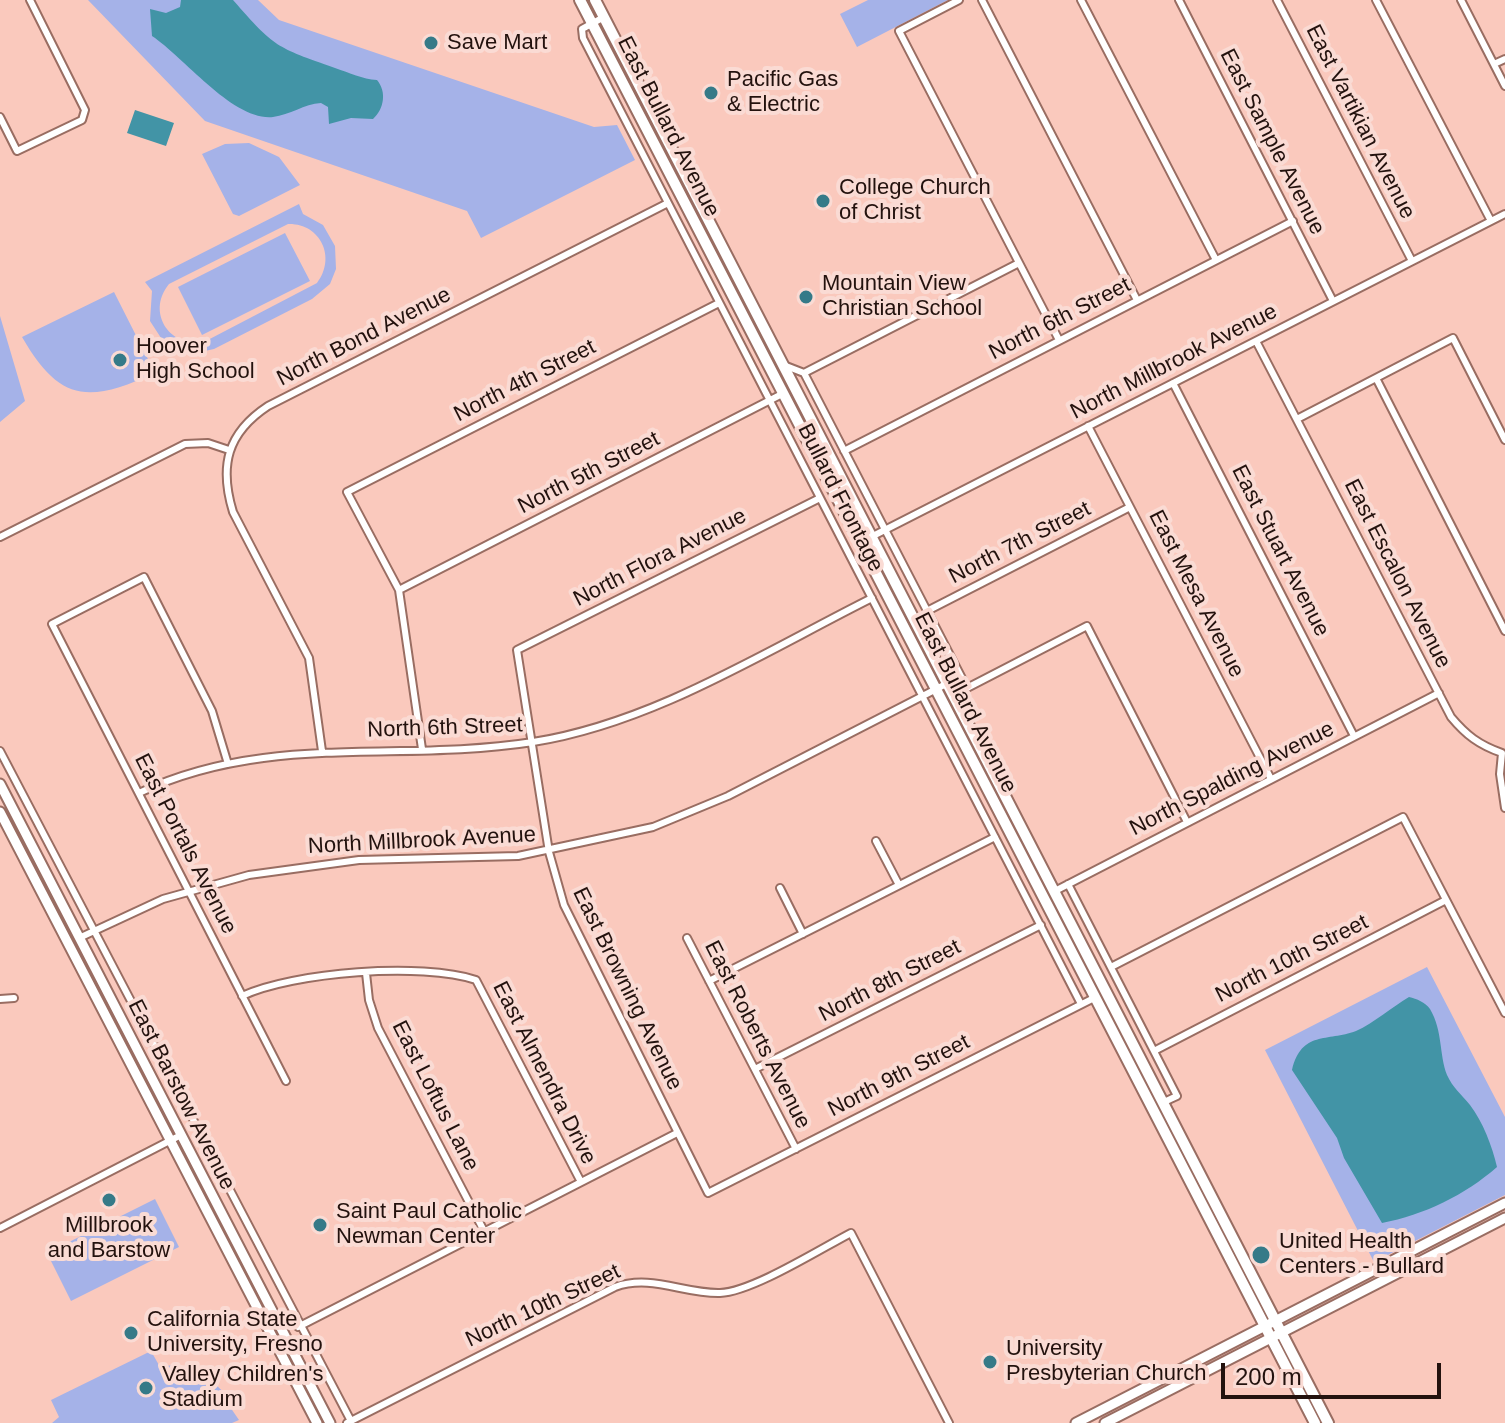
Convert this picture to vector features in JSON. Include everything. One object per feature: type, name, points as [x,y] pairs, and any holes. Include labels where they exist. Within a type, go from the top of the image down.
[{"type":"main road","name":"East Bullard Avenue","points":[[580,0],[1315,1423]]},
{"type":"main road","name":"East Bullard Avenue","points":[[595,0],[1328,1423]]},
{"type":"main road","points":[[667,169],[686,192],[705,228],[715,232]]},
{"type":"main road","name":"East Barstow Avenue","points":[[0,784],[330,1423]]},
{"type":"main road","name":"East Barstow Avenue","points":[[0,812],[317,1423]]},
{"type":"main road","points":[[1076,1423],[1505,1203]]},
{"type":"main road","points":[[1105,1423],[1505,1218]]},
{"type":"street","points":[[0,117],[17,151],[82,120],[85,110],[30,0]]},
{"type":"street","points":[[959,0],[899,31],[1059,340]]},
{"type":"street","points":[[982,0],[1137,300]]},
{"type":"street","points":[[1081,0],[1216,260]]},
{"type":"street","name":"East Sample Avenue","points":[[1179,0],[1333,301]]},
{"type":"street","name":"East Vartikian Avenue","points":[[1277,0],[1412,261]]},
{"type":"street","points":[[1376,0],[1491,221]]},
{"type":"street","points":[[1461,0],[1505,86]]},
{"type":"street","points":[[592,23],[604,17]]},
{"type":"street","name":"Bullard Frontage","points":[[592,23],[582,29],[581,35],[1081,1004]]},
{"type":"street","points":[[1494,64],[1505,59]]},
{"type":"street","name":"North Bond Avenue","points":[[229,450],[246,424],[268,406],[668,203]]},
{"type":"street","name":"North Millbrook Avenue","points":[[860,543],[1505,214]]},
{"type":"street","name":"North 6th Street","points":[[844,451],[1293,221]]},
{"type":"street","points":[[804,373],[1019,263]]},
{"type":"street","name":"North 4th Street","points":[[399,590],[347,492],[719,303]]},
{"type":"street","points":[[1297,419],[1453,338],[1505,440]]},
{"type":"street","name":"East Escalon Avenue","points":[[1256,341],[1439,693],[1466,735],[1482,746],[1504,753],[1500,783],[1505,808]]},
{"type":"street","points":[[783,365],[804,373],[967,688],[1087,626],[1187,822]]},
{"type":"street","points":[[1376,378],[1505,631]]},
{"type":"street","name":"East Stuart Avenue","points":[[1173,383],[1354,736]]},
{"type":"street","name":"North 5th Street","points":[[399,590],[795,388]]},
{"type":"street","name":"East Mesa Avenue","points":[[1088,426],[1271,779]]},
{"type":"street","points":[[0,537],[185,444],[208,443],[229,450],[225,481],[233,512],[309,658],[322,751]]},
{"type":"street","name":"North Flora Avenue","points":[[517,650],[820,498]]},
{"type":"street","name":"North 7th Street","points":[[927,611],[1130,507]]},
{"type":"street","name":"East Portals Avenue","points":[[228,764],[212,711],[144,577],[52,624],[286,1081]]},
{"type":"street","points":[[399,590],[422,749]]},
{"type":"street","name":"North 6th Street","points":[[139,793],[191,773],[228,764],[322,751],[531,742],[591,729],[670,699],[872,598]]},
{"type":"street","name":"East Browning Avenue","points":[[517,650],[549,852],[574,931],[708,1193]]},
{"type":"street","name":"North Millbrook Avenue","points":[[68,942],[188,891],[320,864],[483,858],[549,852],[618,836],[690,813],[948,683]]},
{"type":"street","name":"North Spalding Avenue","points":[[1043,897],[1439,693]]},
{"type":"street","points":[[0,751],[349,1422]]},
{"type":"street","points":[[1111,967],[1403,817],[1505,1013]]},
{"type":"street","points":[[709,981],[995,837]]},
{"type":"street","points":[[876,841],[899,885]]},
{"type":"street","points":[[1068,884],[1177,1096],[1164,1102]]},
{"type":"street","points":[[780,888],[803,934]]},
{"type":"street","name":"North 10th Street","points":[[1154,1051],[1446,900]]},
{"type":"street","name":"North 8th Street","points":[[755,1069],[1041,925]]},
{"type":"street","name":"East Roberts Avenue","points":[[687,938],[796,1149]]},
{"type":"street","points":[[242,996],[290,981],[366,973]]},
{"type":"street","name":"East Almendra Drive","points":[[366,973],[423,974],[476,980],[581,1182]]},
{"type":"street","name":"East Loftus Lane","points":[[366,973],[369,1000],[378,1028],[484,1231]]},
{"type":"street","name":"North 9th Street","points":[[708,1193],[1107,991]]},
{"type":"street","points":[[0,999],[14,998]]},
{"type":"street","points":[[298,1327],[677,1133]]},
{"type":"street","points":[[0,1228],[181,1135]]},
{"type":"street","name":"North 10th Street","points":[[349,1422],[615,1287],[650,1282],[706,1291],[733,1291],[851,1233],[949,1423]]},
{"type":"shaded area","points":[[88,0],[258,0],[279,20],[594,127],[617,125],[635,160],[481,238],[467,211],[205,121]]},
{"type":"shaded area","points":[[181,0],[233,0],[258,28],[288,50],[356,76],[377,80],[383,95],[380,110],[373,119],[351,118],[329,124],[328,107],[321,103],[273,117],[258,116],[242,109],[152,36],[150,9],[166,13],[180,7]]},
{"type":"shaded area","points":[[868,0],[948,0],[857,47],[840,14]]},
{"type":"shaded area","points":[[135,110],[174,123],[166,146],[127,133]]},
{"type":"shaded area","points":[[249,143],[279,157],[300,185],[239,216],[233,214],[202,154],[225,144]]},
{"type":"shaded area","points":[[299,204],[303,214],[323,225],[335,246],[336,269],[330,284],[312,299],[214,349],[191,354],[163,341],[150,321],[152,291],[145,282]],"holes":[[[288,224],[299,225],[317,235],[322,243],[325,263],[317,283],[204,342],[192,342],[171,334],[161,316],[160,306],[169,284]]]},
{"type":"shaded area","points":[[285,233],[310,281],[202,335],[178,287]]},
{"type":"shaded area","points":[[114,292],[155,373],[132,383],[94,392],[78,391],[63,385],[36,359],[22,337]]},
{"type":"shaded area","points":[[0,316],[25,401],[0,422]]},
{"type":"shaded area","points":[[1427,967],[1505,1117],[1505,1195],[1374,1262],[1265,1050]]},
{"type":"shaded area","points":[[1409,997],[1421,1001],[1430,1009],[1437,1026],[1447,1075],[1479,1119],[1497,1167],[1443,1202],[1413,1215],[1382,1223],[1344,1158],[1337,1138],[1292,1070],[1296,1057],[1309,1043],[1356,1031]]},
{"type":"shaded area","points":[[155,1199],[179,1247],[71,1301],[47,1253]]},
{"type":"shaded area","name":"Valley Children's Stadium","points":[[151,1351],[160,1367],[179,1364],[179,1368],[195,1370],[208,1378],[232,1400],[228,1404],[239,1420],[232,1423],[52,1423],[59,1417],[51,1400]]},
{"type":"place","name":"Save Mart","points":[[431,43]]},
{"type":"place","name":"Pacific Gas & Electric","points":[[711,93]]},
{"type":"place","name":"College Church of Christ","points":[[823,201]]},
{"type":"place","name":"Mountain View Christian School","points":[[806,297]]},
{"type":"place","name":"Hoover High School","points":[[120,360]]},
{"type":"place","name":"Millbrook and Barstow","points":[[109,1200]]},
{"type":"place","name":"Saint Paul Catholic Newman Center","points":[[320,1225]]},
{"type":"place","name":"United Health Centers - Bullard","points":[[1261,1255]]},
{"type":"place","name":"California State University, Fresno","points":[[131,1333]]},
{"type":"place","name":"University Presbyterian Church","points":[[990,1362]]},
{"type":"place","name":"Valley Children's Stadium","points":[[146,1388]]}]
